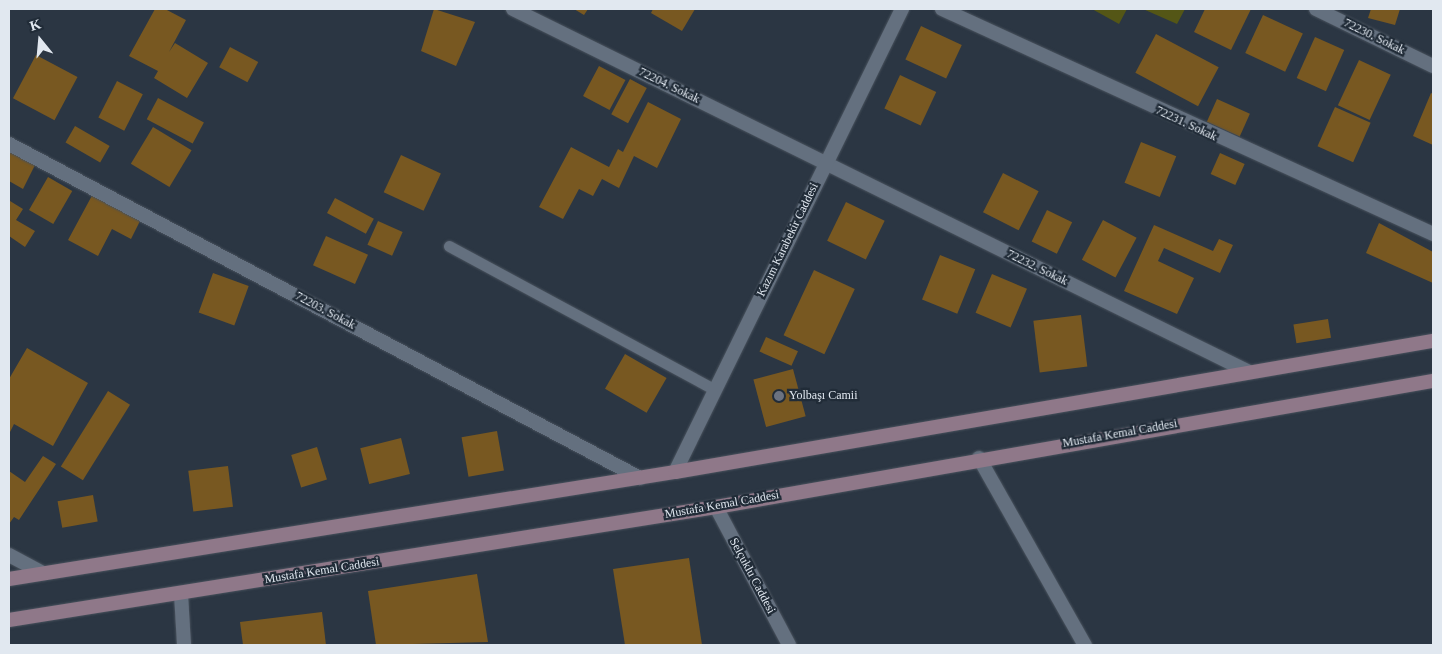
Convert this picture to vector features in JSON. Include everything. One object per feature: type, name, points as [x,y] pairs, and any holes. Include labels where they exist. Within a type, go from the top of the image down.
[{"type":"main road","points":[[9,579],[640,478],[1433,341]]},
{"type":"main road","name":"Mustafa Kemal Caddesi","points":[[9,620],[716,507],[979,458],[1433,381]]},
{"type":"street","name":"72204. Sokak","points":[[512,9],[826,163]]},
{"type":"street","name":"Kazım Karabekir Caddesi","points":[[675,472],[714,389],[902,9]]},
{"type":"street","name":"72231. Sokak","points":[[942,9],[1433,234]]},
{"type":"street","name":"72230. Sokak","points":[[1316,9],[1433,66]]},
{"type":"street","name":"72203. Sokak","points":[[9,144],[640,478]]},
{"type":"street","name":"72232. Sokak","points":[[826,163],[1248,372]]},
{"type":"street","points":[[979,458],[1085,645]]},
{"type":"street","name":"Selçuklu Caddesi","points":[[716,507],[789,645]]},
{"type":"street","points":[[9,555],[43,573]]},
{"type":"street","points":[[181,594],[184,645]]},
{"type":"lane","points":[[449,246],[714,389]]},
{"type":"shaded area","points":[[1092,9],[1127,9],[1119,24]]},
{"type":"shaded area","points":[[1143,9],[1185,9],[1177,24]]},
{"type":"building","points":[[155,9],[165,9],[186,20],[169,52],[175,43],[208,63],[187,98],[154,78],[158,71],[129,56]]},
{"type":"building","points":[[434,9],[475,22],[456,66],[421,51]]},
{"type":"building","points":[[574,9],[588,9],[584,15]]},
{"type":"building","points":[[653,9],[695,9],[682,31],[651,13]]},
{"type":"building","points":[[1205,9],[1251,9],[1231,50],[1194,32]]},
{"type":"building","points":[[1371,9],[1400,9],[1395,25],[1368,18]]},
{"type":"building","points":[[1263,15],[1303,34],[1285,72],[1245,53]]},
{"type":"building","points":[[921,26],[962,45],[946,79],[905,60]]},
{"type":"building","points":[[1156,34],[1219,67],[1198,106],[1135,73]]},
{"type":"building","points":[[1315,37],[1344,50],[1326,91],[1297,78]]},
{"type":"building","points":[[230,47],[258,62],[247,82],[219,67]]},
{"type":"building","points":[[36,55],[77,77],[54,120],[13,98]]},
{"type":"building","points":[[1359,60],[1391,75],[1370,120],[1338,105]]},
{"type":"building","points":[[599,66],[625,80],[610,110],[583,96]]},
{"type":"building","points":[[900,75],[936,92],[921,125],[884,109]]},
{"type":"building","points":[[630,79],[647,88],[628,123],[611,114]]},
{"type":"building","points":[[117,81],[143,94],[124,131],[98,118]]},
{"type":"building","points":[[1431,93],[1433,94],[1433,145],[1413,136]]},
{"type":"building","points":[[158,98],[204,122],[193,144],[147,119]]},
{"type":"building","points":[[1217,99],[1250,114],[1240,136],[1207,122]]},
{"type":"building","points":[[648,102],[681,119],[657,168],[634,156],[619,188],[602,179],[593,196],[579,189],[563,219],[539,207],[571,147],[609,167],[618,149],[623,152]]},
{"type":"building","points":[[1335,107],[1371,123],[1353,162],[1318,146]]},
{"type":"building","points":[[75,126],[110,146],[100,162],[66,142]]},
{"type":"building","points":[[153,127],[192,150],[169,187],[131,164]]},
{"type":"building","points":[[1141,142],[1176,156],[1160,197],[1125,183]]},
{"type":"building","points":[[10,150],[36,163],[23,189],[9,181]]},
{"type":"building","points":[[1220,153],[1245,164],[1235,185],[1211,174]]},
{"type":"building","points":[[401,155],[441,174],[424,211],[384,192]]},
{"type":"building","points":[[1003,173],[1039,191],[1019,230],[983,212]]},
{"type":"building","points":[[48,177],[72,191],[53,224],[29,210]]},
{"type":"building","points":[[95,190],[143,215],[131,239],[112,229],[98,256],[68,240]]},
{"type":"building","points":[[335,198],[374,219],[366,234],[327,213]]},
{"type":"building","points":[[10,201],[23,209],[16,220],[35,231],[25,247],[9,236]]},
{"type":"building","points":[[846,202],[885,221],[866,259],[827,241]]},
{"type":"building","points":[[1047,210],[1072,222],[1057,254],[1032,241]]},
{"type":"building","points":[[1103,220],[1137,238],[1115,278],[1082,260]]},
{"type":"building","points":[[378,221],[403,232],[392,256],[367,245]]},
{"type":"building","points":[[1379,223],[1433,252],[1433,283],[1366,253]]},
{"type":"building","points":[[1154,225],[1213,251],[1219,239],[1233,245],[1220,273],[1164,248],[1158,261],[1194,278],[1177,314],[1124,291]]},
{"type":"building","points":[[326,236],[368,255],[355,284],[313,265]]},
{"type":"building","points":[[940,255],[975,269],[957,314],[922,300]]},
{"type":"building","points":[[814,270],[855,289],[824,354],[784,335]]},
{"type":"building","points":[[213,273],[249,286],[234,325],[199,312]]},
{"type":"building","points":[[992,274],[1027,289],[1011,328],[976,313]]},
{"type":"building","points":[[1081,315],[1087,367],[1040,372],[1033,321]]},
{"type":"building","points":[[1328,319],[1331,338],[1296,343],[1293,324]]},
{"type":"building","points":[[766,337],[798,351],[791,366],[759,352]]},
{"type":"building","points":[[27,348],[88,383],[53,446],[14,424],[9,434],[9,379]]},
{"type":"building","points":[[625,354],[667,378],[647,413],[605,389]]},
{"type":"building","name":"Yolbaşı Camii","points":[[793,369],[806,416],[766,427],[753,380]]},
{"type":"building","points":[[108,391],[130,405],[83,480],[61,466]]},
{"type":"building","points":[[497,431],[504,470],[468,477],[462,437]]},
{"type":"building","points":[[401,438],[410,474],[369,484],[360,448]]},
{"type":"building","points":[[317,447],[327,480],[301,487],[291,455]]},
{"type":"building","points":[[43,456],[56,464],[19,520],[14,517],[9,524],[9,471],[25,482]]},
{"type":"building","points":[[228,466],[233,507],[193,512],[188,471]]},
{"type":"building","points":[[93,495],[98,522],[62,528],[58,501]]},
{"type":"building","points":[[689,558],[702,645],[625,645],[613,569]]},
{"type":"building","points":[[477,574],[488,642],[376,645],[368,591]]},
{"type":"building","points":[[322,612],[326,645],[243,645],[240,622]]},
{"type":"place","name":"Yolbaşı Camii","points":[[779,396]]}]
